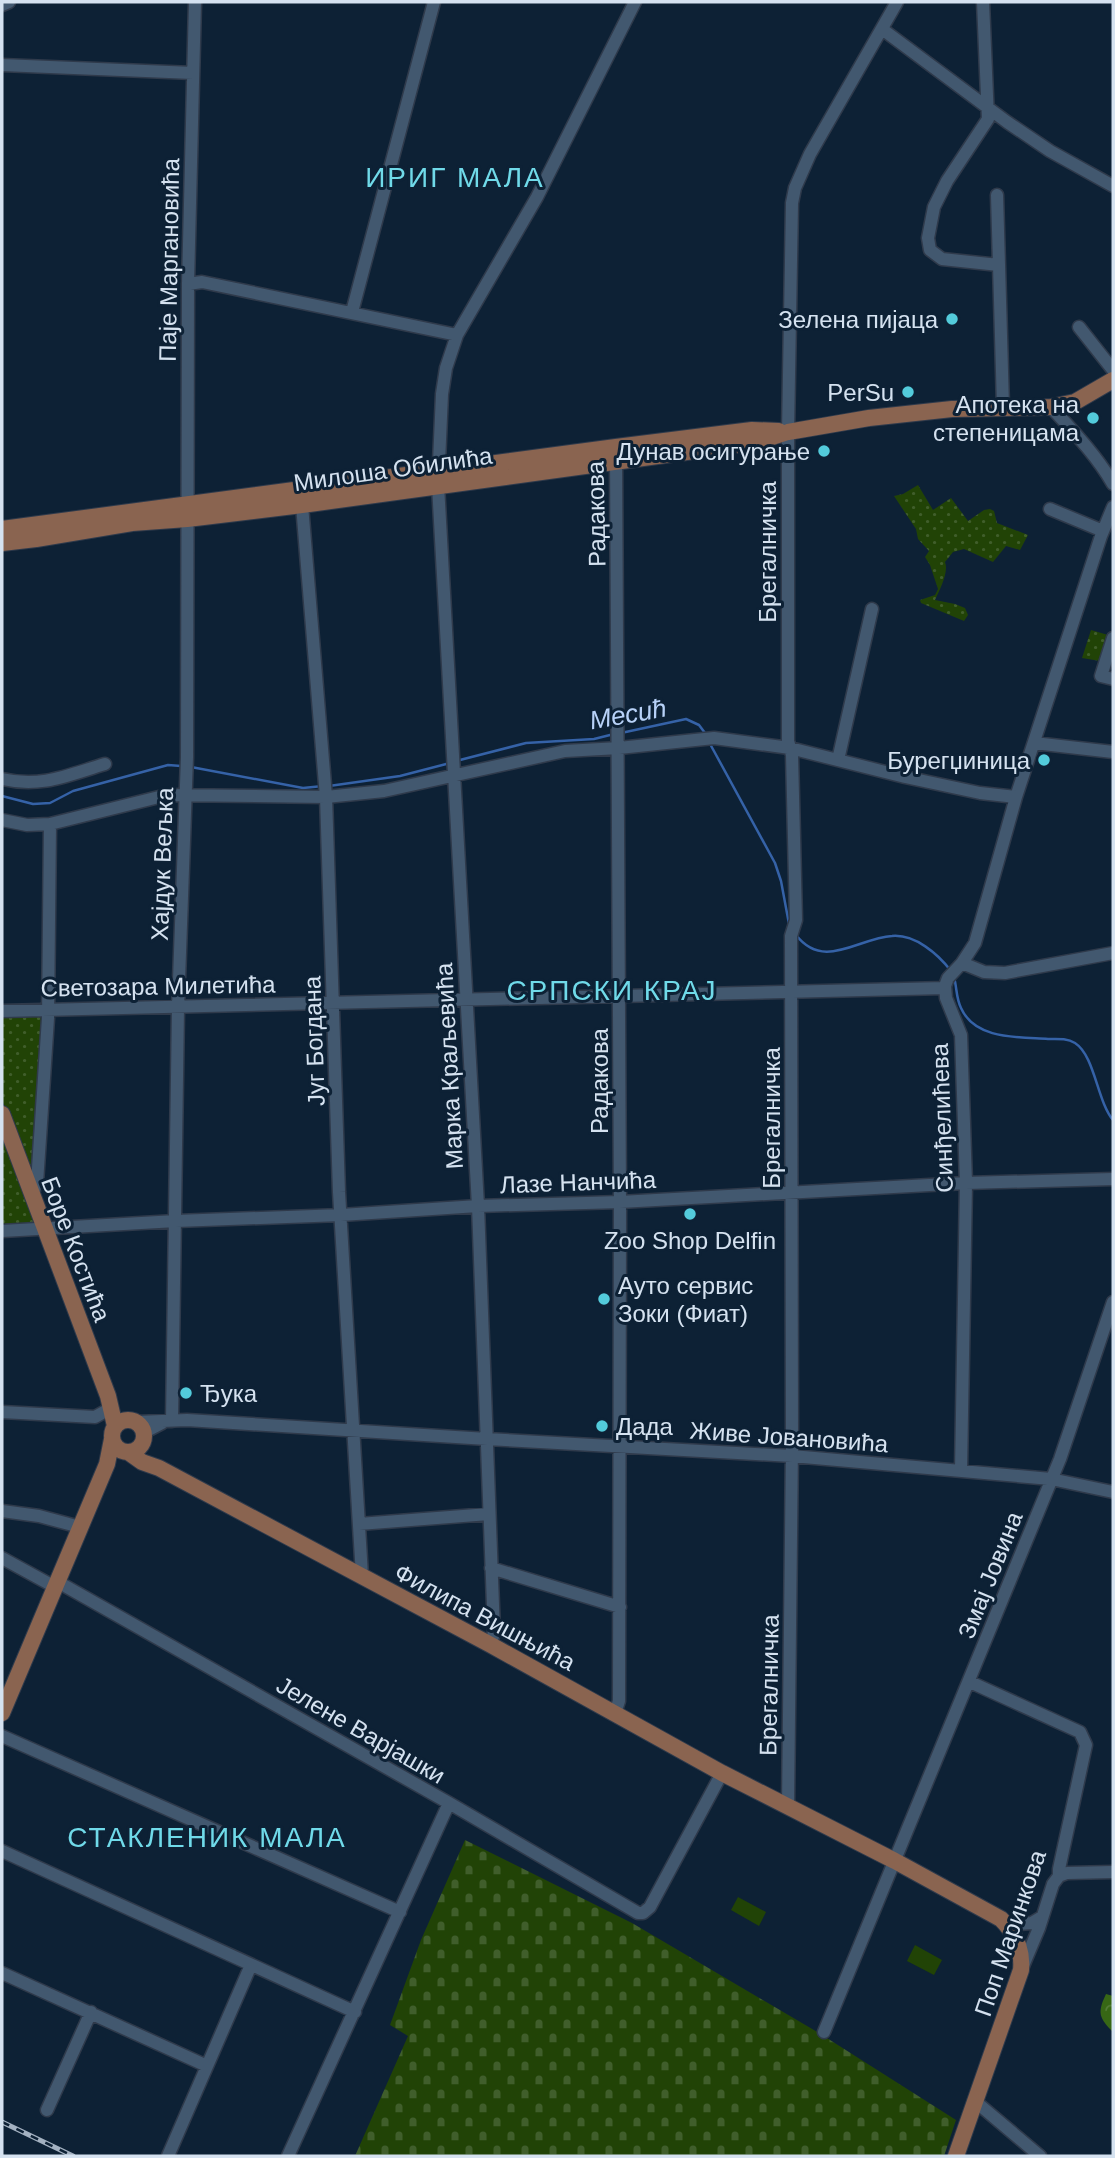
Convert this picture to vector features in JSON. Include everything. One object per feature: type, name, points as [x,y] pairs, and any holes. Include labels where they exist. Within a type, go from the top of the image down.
[{"type":"main road","points":[[1003,407],[1051,407],[1074,402],[1113,380]]},
{"type":"main road","name":"Милоша Обилића","points":[[2,543],[36,540],[187,512],[616,454],[752,430],[788,432],[869,418],[1003,407]]},
{"type":"main road","name":"Милоша Обилића","points":[[2,529],[187,512],[302,505],[438,477]]},
{"type":"main road","name":"Боре Костића","points":[[2,1114],[110,1404],[113,1431]]},
{"type":"main road","name":"Боре Костића","points":[[110,1404],[139,1428]]},
{"type":"main road","points":[[2,1713],[107,1464],[113,1431],[122,1420],[139,1428],[159,1468]]},
{"type":"main road","points":[[107,1464],[140,1446],[139,1428]]},
{"type":"main road","points":[[113,1431],[116,1447],[126,1452]]},
{"type":"main road","name":"Филипа Вишњића","points":[[126,1452],[491,1645],[722,1773],[991,1912],[1007,1925]]},
{"type":"main road","points":[[1007,1925],[1019,1945],[1021,1970]]},
{"type":"main road","name":"Поп Маринкова","points":[[956,2156],[1021,1970]]},
{"type":"street","points":[[2,5],[9,2]]},
{"type":"street","name":"Паје Маргановића","points":[[187,512],[188,284],[195,2]]},
{"type":"street","points":[[352,312],[435,2]]},
{"type":"street","name":"Марка Краљевића","points":[[491,1645],[494,1632],[478,1206],[438,477],[442,394],[446,368],[457,335],[537,197],[635,2]]},
{"type":"street","name":"Брегалничка","points":[[788,1806],[792,1456],[791,936],[796,920],[790,748],[790,238],[793,196],[800,173],[897,2]]},
{"type":"street","points":[[983,2],[988,109],[985,124],[947,181],[934,207],[928,238],[934,255],[945,260],[999,265]]},
{"type":"street","points":[[882,29],[988,109],[1050,151],[1113,186]]},
{"type":"street","points":[[2,65],[193,73]]},
{"type":"street","points":[[996,195],[1003,407]]},
{"type":"street","points":[[188,284],[202,282],[457,335]]},
{"type":"street","points":[[1079,327],[1113,370]]},
{"type":"street","points":[[1051,407],[1078,437],[1113,484]]},
{"type":"street","name":"Радакова","points":[[615,1713],[619,1701],[620,1607],[616,454]]},
{"type":"street","name":"Југ Богдана","points":[[302,505],[326,789],[341,1215],[362,1576]]},
{"type":"street","points":[[946,983],[972,949],[978,932],[1016,797],[1106,535],[1113,507]]},
{"type":"street","points":[[1050,509],[1106,535]]},
{"type":"street","name":"Хајдук Вељка","points":[[169,1421],[176,1221],[178,1008],[187,757],[187,512]]},
{"type":"street","points":[[838,760],[872,609]]},
{"type":"street","points":[[1113,638],[1101,676],[1113,679]]},
{"type":"street","points":[[2,820],[33,825],[50,824],[129,804],[185,794],[326,789],[384,791],[454,765],[558,752],[619,737],[708,738],[790,748],[955,788],[1016,797]]},
{"type":"street","points":[[1034,743],[1113,752]]},
{"type":"street","points":[[2,779],[23,783],[49,781],[105,764]]},
{"type":"street","points":[[31,1196],[37,1183],[48,1009],[50,824]]},
{"type":"street","points":[[960,965],[984,972],[1004,973],[1113,953]]},
{"type":"street","name":"Светозара Милетића","points":[[2,1011],[791,993],[946,983]]},
{"type":"street","name":"Синђелићева","points":[[946,983],[946,998],[961,1035],[966,1183],[961,1471]]},
{"type":"street","name":"Лазе Нанчића","points":[[2,1231],[478,1206],[620,1202],[966,1183],[1113,1178]]},
{"type":"street","name":"Змај Јовина","points":[[824,2032],[1060,1459],[1113,1302]]},
{"type":"street","points":[[95,1417],[110,1404]]},
{"type":"street","points":[[2,1412],[95,1417],[113,1431]]},
{"type":"street","name":"Живе Јовановића","points":[[139,1428],[187,1420],[792,1456],[1051,1479],[1113,1492]]},
{"type":"street","points":[[2,1511],[39,1516],[80,1527]]},
{"type":"street","points":[[359,1524],[489,1514]]},
{"type":"street","name":"Јелене Варјашки","points":[[2,1558],[56,1584],[449,1803],[634,1912],[643,1913],[649,1907],[722,1773]]},
{"type":"street","points":[[491,1568],[620,1607]]},
{"type":"street","name":"Поп Маринкова","points":[[970,1682],[1080,1732],[1085,1740],[1086,1749],[1059,1876],[1053,1884],[1021,1970]]},
{"type":"street","points":[[2,1736],[400,1912]]},
{"type":"street","points":[[288,2156],[449,1803]]},
{"type":"street","points":[[2,1851],[355,2012]]},
{"type":"street","points":[[1059,1876],[1067,1873],[1113,1872]]},
{"type":"street","points":[[1007,1925],[1032,1923],[1042,1917]]},
{"type":"street","points":[[168,2156],[251,1965]]},
{"type":"street","points":[[2,1973],[207,2066]]},
{"type":"street","points":[[47,2110],[91,2012]]},
{"type":"street","points":[[976,2102],[1040,2156]]},
{"type":"green space","points":[[918,485],[933,510],[951,498],[968,521],[990,509],[994,511],[997,523],[1028,535],[1020,550],[1006,546],[993,562],[964,549],[953,552],[945,562],[945,576],[935,600],[965,608],[968,615],[964,621],[921,603],[920,600],[935,595],[938,589],[925,557],[929,551],[918,539],[916,529],[894,496]]},
{"type":"green space","points":[[1091,630],[1108,635],[1100,661],[1082,658]]},
{"type":"green space","points":[[2,1016],[38,1016],[43,1019],[33,1178],[30,1179],[2,1099]]},
{"type":"green space","points":[[2,1130],[36,1225],[2,1227]]},
{"type":"green space","points":[[465,1840],[632,1923],[819,2033],[956,2120],[944,2156],[355,2156],[408,2036],[390,2025],[421,1940]]},
{"type":"green space","points":[[738,1897],[766,1912],[759,1926],[731,1910]]},
{"type":"green space","points":[[915,1945],[942,1960],[934,1975],[907,1961]]},
{"type":"green space","points":[[1106,1994],[1113,1996],[1113,2032],[1101,2015]]},
{"type":"waterway","name":"Месић","points":[[621,733],[686,719],[699,725],[705,733]]},
{"type":"waterway","name":"Месић","points":[[456,761],[526,743],[594,739],[614,734]]},
{"type":"waterway","name":"Месић","points":[[709,742],[775,863],[789,924]]},
{"type":"waterway","name":"Месић","points":[[329,786],[400,776],[450,763]]},
{"type":"waterway","name":"Месић","points":[[2,796],[33,804],[50,803],[73,791],[168,765],[181,766]]},
{"type":"waterway","name":"Месић","points":[[191,767],[303,788],[323,786]]},
{"type":"waterway","name":"Месић","points":[[796,935],[818,951],[830,952],[879,938],[901,936],[925,946],[951,971]]},
{"type":"waterway","name":"Месић","points":[[954,977],[961,1008],[976,1026],[999,1035],[1069,1040],[1082,1049],[1113,1120]]},
{"type":"railway","points":[[2,2122],[73,2156]]},
{"type":"place","name":"Зелена пијаца","points":[[952,319]]},
{"type":"place","name":"PerSu","points":[[908,392]]},
{"type":"place","name":"Апотека на степеницама","points":[[1093,418]]},
{"type":"place","name":"Дунав осигурање","points":[[824,451]]},
{"type":"place","name":"Бурегџиница","points":[[1044,760]]},
{"type":"place","name":"Zoo Shop Delfin","points":[[690,1214]]},
{"type":"place","name":"Ауто сервис Зоки (Фиат)","points":[[604,1299]]},
{"type":"place","name":"Ђука","points":[[186,1393]]},
{"type":"place","name":"Дада","points":[[602,1426]]},
{"type":"district","name":"ИРИГ МАЛА","points":[[455,177]]},
{"type":"district","name":"СРПСКИ КРАЈ","points":[[612,990]]},
{"type":"district","name":"СТАКЛЕНИК МАЛА","points":[[207,1837]]}]
